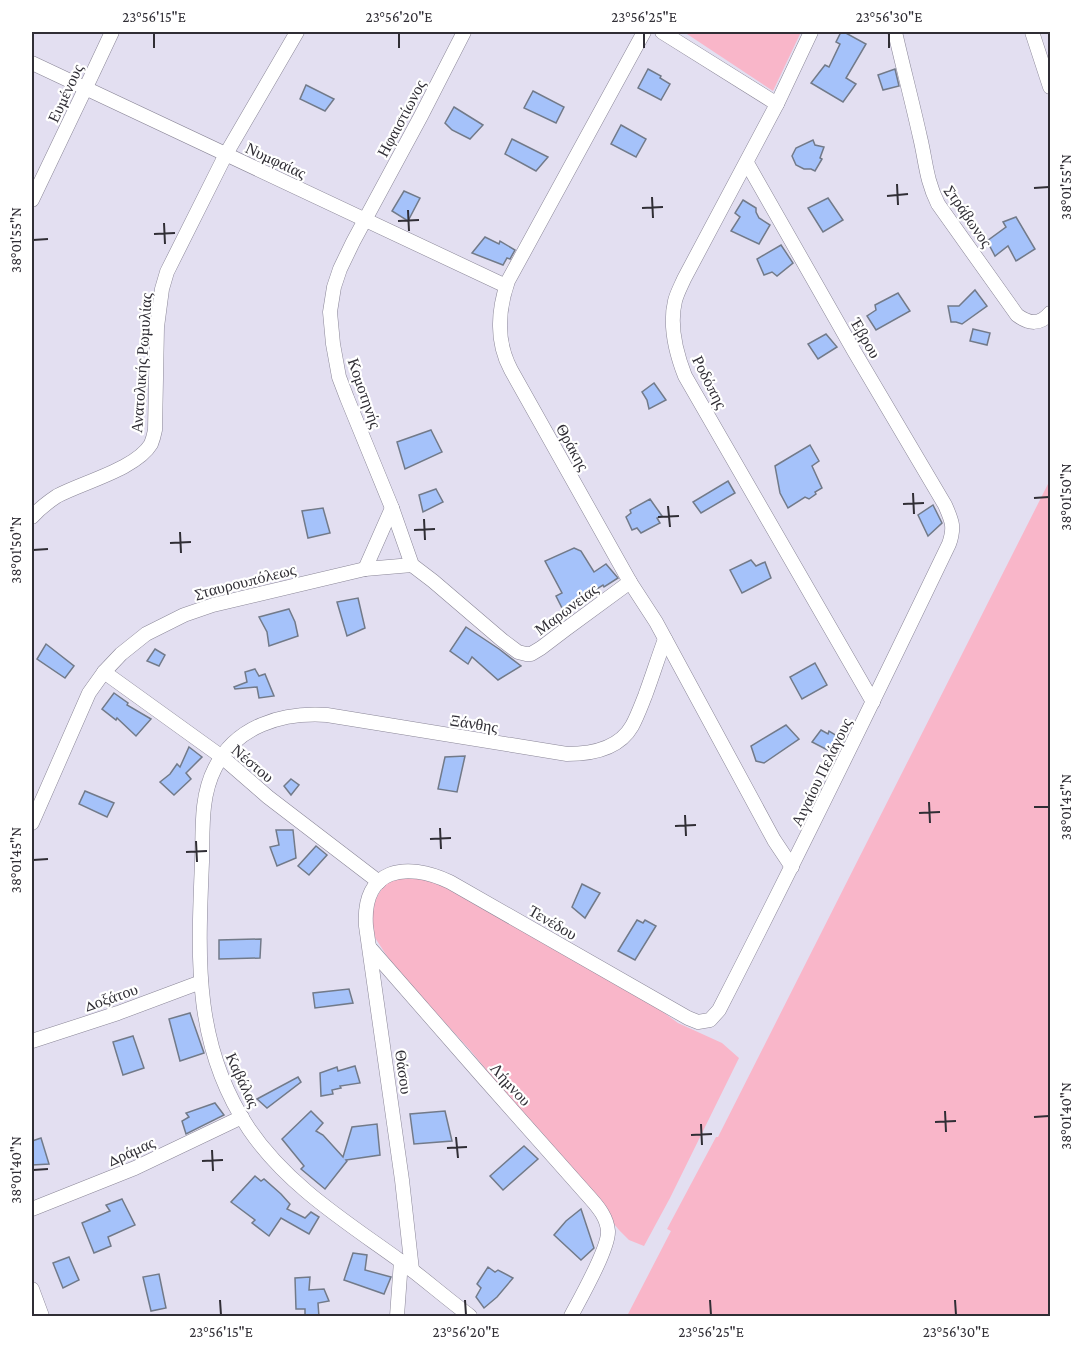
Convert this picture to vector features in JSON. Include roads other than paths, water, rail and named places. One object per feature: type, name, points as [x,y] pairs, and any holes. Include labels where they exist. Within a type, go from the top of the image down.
[{"type":"street","name":"Ευμένους","points":[[32,200],[112,32]]},
{"type":"street","name":"Ανατολικής Ρωμυλίας","points":[[32,517],[57,496],[130,463],[150,445],[155,430],[157,327],[164,279],[226,154],[297,32]]},
{"type":"street","name":"Ηφαιστίωνος","points":[[365,220],[464,32]]},
{"type":"street","name":"Θράκης","points":[[644,32],[512,273],[506,286],[501,308],[501,341],[507,362],[630,582],[656,622],[774,840],[792,867]]},
{"type":"street","points":[[662,32],[777,104]]},
{"type":"street","name":"Ροδόπης","points":[[811,32],[747,163],[687,273],[676,297],[672,318],[676,348],[686,376],[873,702]]},
{"type":"street","name":"Στράβωνος","points":[[895,32],[933,194],[946,216],[1017,315],[1026,321],[1045,318]]},
{"type":"street","points":[[1032,32],[1050,87]]},
{"type":"street","name":"Νυμφαίας","points":[[32,63],[506,286]]},
{"type":"street","name":"Έβρου","points":[[747,163],[945,505],[952,522],[953,532]]},
{"type":"street","name":"Κομοτηνής","points":[[365,220],[337,279],[330,312],[331,330],[337,365],[347,398],[392,508],[411,565]]},
{"type":"street","points":[[365,569],[392,508]]},
{"type":"street","name":"Αιγαίου Πελάγους","points":[[708,1021],[719,1010],[792,867],[953,532]]},
{"type":"street","name":"Μαρωνείας","points":[[411,565],[434,581],[502,640],[518,652],[526,654],[531,654],[541,648],[630,582]]},
{"type":"street","name":"Σταυρουπόλεως","points":[[32,823],[89,693],[121,654],[146,634],[184,615],[234,599],[365,569],[411,565]]},
{"type":"street","name":"Ξάνθης","points":[[222,758],[238,739],[252,730],[276,719],[305,714],[327,715],[557,752],[585,754],[603,750],[623,736],[632,726],[665,639]]},
{"type":"street","name":"Νέστου","points":[[104,672],[222,758],[268,797],[379,882]]},
{"type":"street","name":"Καβάλας","points":[[222,758],[211,777],[204,806],[199,934],[204,1013],[212,1049],[227,1090],[242,1118],[260,1144],[291,1178],[326,1208],[407,1266],[470,1317]]},
{"type":"street","name":"Τενέδου","points":[[379,882],[391,874],[406,871],[434,875],[688,1018],[698,1022],[708,1021]]},
{"type":"street","name":"Θάσου","points":[[379,882],[371,891],[366,906],[366,926],[400,1168],[407,1266],[398,1317]]},
{"type":"street","name":"Λήμνου","points":[[370,948],[602,1213],[608,1229],[608,1238],[571,1317]]},
{"type":"street","name":"Δοξάτου","points":[[32,1041],[118,1013],[201,982]]},
{"type":"street","name":"Δράμας","points":[[32,1209],[135,1168],[242,1118]]},
{"type":"street","points":[[32,1289],[42,1317]]}]
